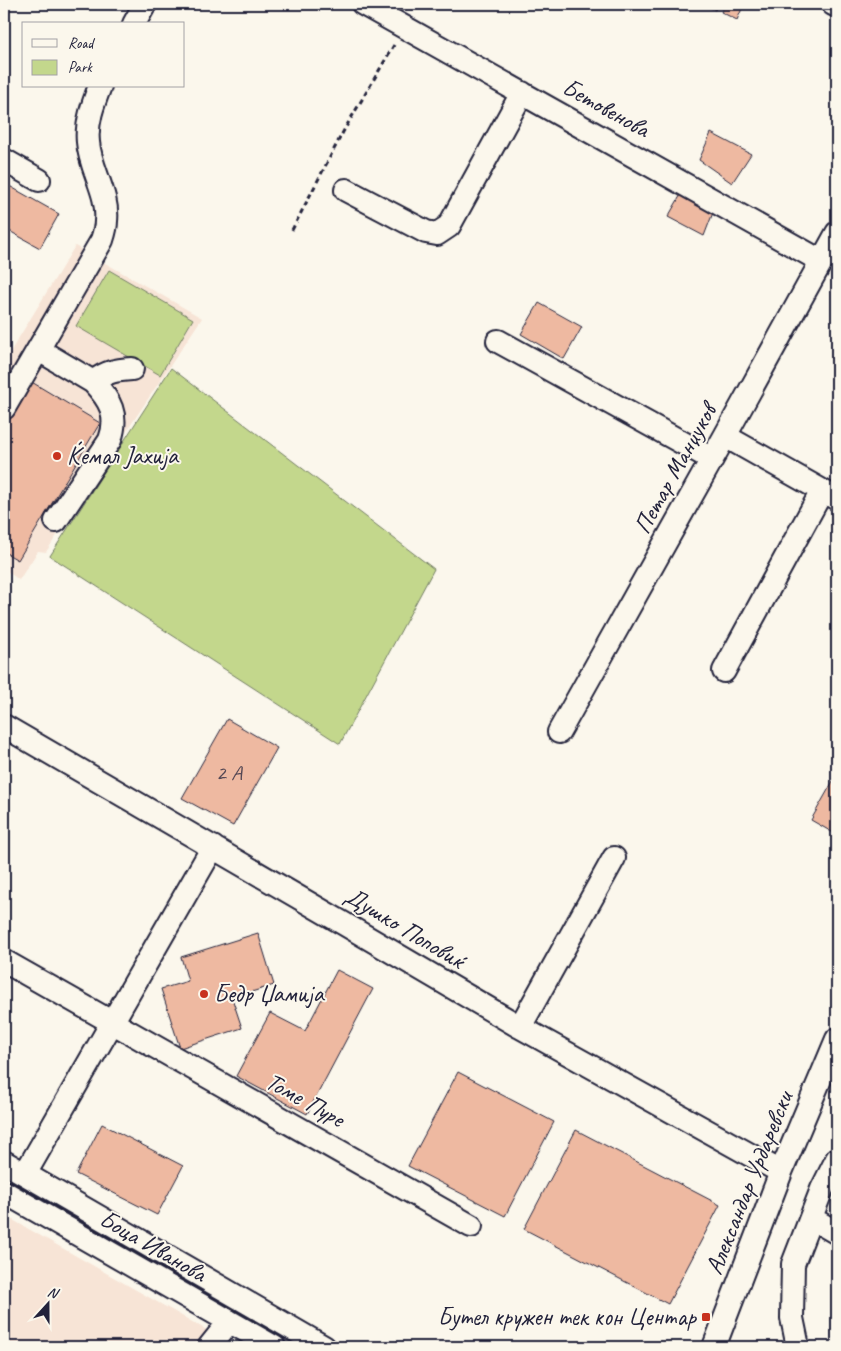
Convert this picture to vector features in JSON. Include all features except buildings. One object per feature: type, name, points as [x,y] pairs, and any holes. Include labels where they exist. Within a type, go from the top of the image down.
[{"type":"street","points":[[135,22],[145,4]]},
{"type":"street","name":"Бетовенова","points":[[363,4],[522,93],[831,248]]},
{"type":"street","points":[[833,4],[837,6]]},
{"type":"street","points":[[4,408],[102,240],[106,221],[106,207],[90,160],[88,141],[89,122],[99,88]]},
{"type":"street","points":[[346,190],[426,232],[437,234],[448,226],[522,93]]},
{"type":"street","points":[[4,160],[39,180]]},
{"type":"street","name":"Петар Манџуков","points":[[559,732],[831,248]]},
{"type":"street","points":[[498,340],[712,459]]},
{"type":"street","points":[[39,350],[93,382],[103,392],[114,416],[114,429],[110,440],[56,521]]},
{"type":"street","points":[[93,382],[102,375],[114,370],[132,370]]},
{"type":"street","points":[[724,671],[829,495],[725,436]]},
{"type":"street","name":"Душко Поповиќ","points":[[4,726],[520,1027],[781,1172]]},
{"type":"street","points":[[25,1174],[213,847]]},
{"type":"street","points":[[520,1027],[614,858]]},
{"type":"street","name":"Томе Пуре","points":[[4,960],[471,1226]]},
{"type":"street","name":"Александар Урдаревски","points":[[714,1347],[781,1172],[837,1039]]},
{"type":"street","points":[[798,1347],[792,1318],[793,1264],[822,1189],[837,1159]]},
{"type":"street","points":[[4,1162],[324,1347]]},
{"type":"street","name":"Боца Иванова","points":[[4,1192],[274,1347]]},
{"type":"street","points":[[811,1218],[837,1234]]},
{"type":"street","points":[[209,1347],[230,1322]]},
{"type":"path","points":[[292,230],[343,132],[404,27]]},
{"type":"shaded area","name":"Ќемал Јахија","points":[[75,246],[202,318],[46,552],[38,551],[19,580],[4,569],[4,362]]},
{"type":"shaded area","points":[[4,1215],[233,1345],[238,1347],[4,1347]]},
{"type":"green space","points":[[109,270],[193,319],[160,375],[76,326]]},
{"type":"green space","points":[[171,368],[434,569],[340,744],[50,556]]},
{"type":"place","name":"Ќемал Јахија","points":[[57,456]]},
{"type":"place","name":"Бедр Џамија","points":[[204,994]]},
{"type":"place","name":"Бутел кружен тек кон Центар","points":[[706,1317]]}]
